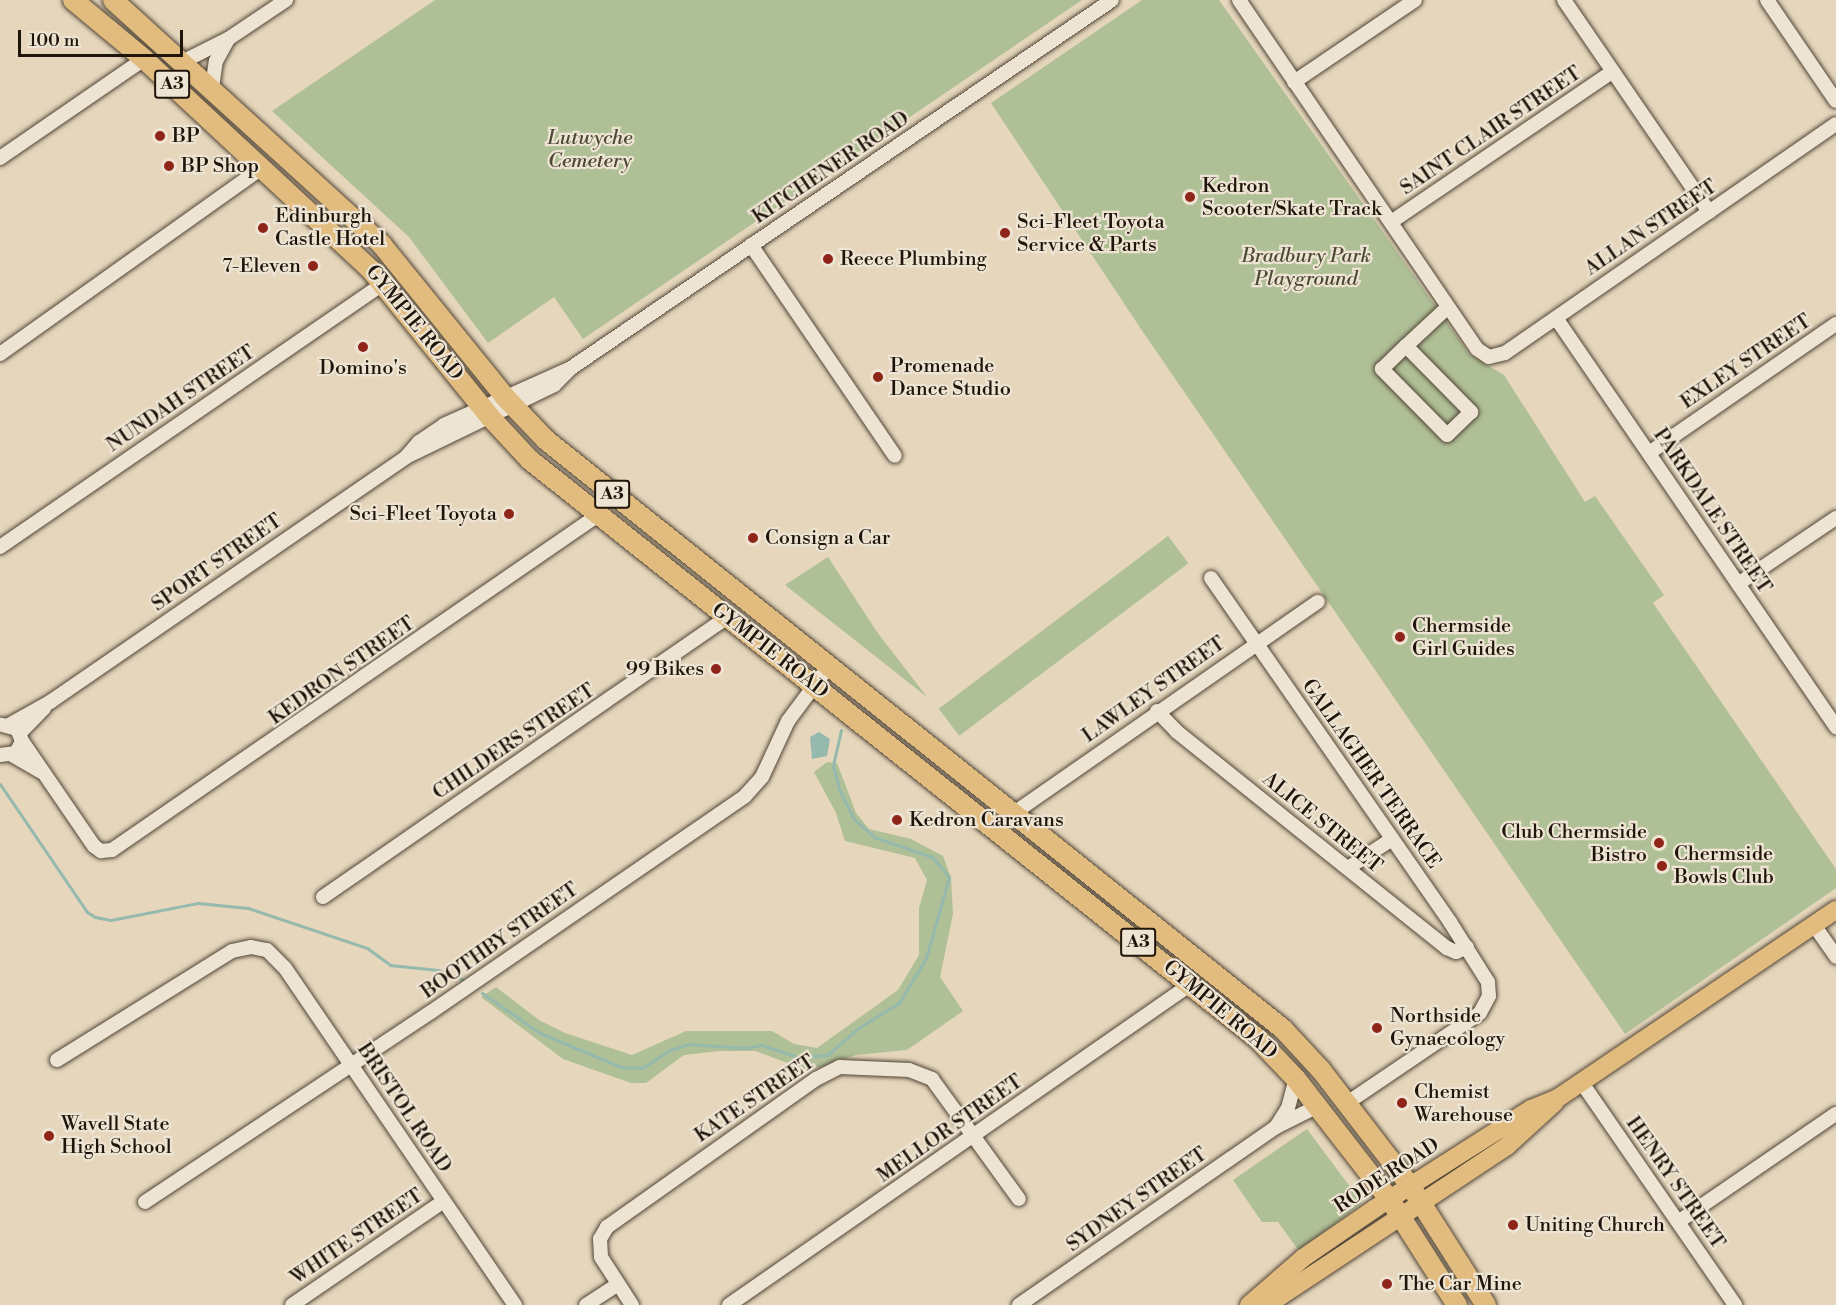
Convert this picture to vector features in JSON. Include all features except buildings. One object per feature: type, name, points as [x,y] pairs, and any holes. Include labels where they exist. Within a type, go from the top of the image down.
[{"type":"highway","name":"GYMPIE ROAD","points":[[73,0],[144,59],[263,167],[384,283],[486,412],[531,460],[1251,1033],[1296,1079],[1318,1106],[1395,1208],[1457,1305]]},
{"type":"highway","name":"GYMPIE ROAD","points":[[113,0],[184,61],[393,257],[510,402],[569,460],[1264,1012],[1303,1048],[1416,1195],[1486,1305]]},
{"type":"highway","points":[[885,710],[876,719],[883,726],[887,743]]},
{"type":"main road","name":"RODE ROAD","points":[[1249,1305],[1303,1258],[1416,1195],[1531,1109],[1558,1098],[1582,1083],[1836,910]]},
{"type":"main road","name":"RODE ROAD","points":[[1267,1305],[1395,1208]]},
{"type":"street","points":[[184,61],[228,39],[286,0]]},
{"type":"street","name":"KITCHENER ROAD","points":[[486,412],[510,402],[571,368],[1112,0]]},
{"type":"street","points":[[1239,0],[1448,306],[1406,346],[1382,369],[1447,435],[1471,412],[1406,346]]},
{"type":"street","points":[[1294,82],[1414,0]]},
{"type":"street","points":[[1564,0],[1709,212]]},
{"type":"street","points":[[1767,0],[1836,101]]},
{"type":"street","points":[[212,88],[216,61],[228,39]]},
{"type":"street","points":[[0,158],[144,59]]},
{"type":"street","name":"SAINT CLAIR STREET","points":[[1390,222],[1612,72]]},
{"type":"street","name":"ALLAN STREET","points":[[1448,306],[1486,356],[1500,356],[1836,124]]},
{"type":"street","points":[[0,354],[163,242],[263,167]]},
{"type":"street","points":[[751,245],[896,456]]},
{"type":"street","name":"NUNDAH STREET","points":[[0,547],[384,283]]},
{"type":"street","name":"PARKDALE STREET","points":[[1556,318],[1738,584],[1834,719]]},
{"type":"street","name":"EXLEY STREET","points":[[1649,453],[1836,324]]},
{"type":"street","name":"SPORT STREET","points":[[4,725],[50,702],[406,457],[486,412]]},
{"type":"street","name":"KEDRON STREET","points":[[42,771],[91,842],[104,852],[123,843],[274,742],[598,515]]},
{"type":"street","points":[[1738,584],[1836,518]]},
{"type":"street","name":"GALLAGHER TERRACE","points":[[1211,578],[1467,946],[1488,982],[1489,996],[1475,1017],[1347,1103]]},
{"type":"street","name":"LAWLEY STREET","points":[[1014,813],[1157,711],[1318,602]]},
{"type":"street","name":"CHILDERS STREET","points":[[322,897],[726,617]]},
{"type":"street","name":"BOOTHBY STREET","points":[[145,1202],[352,1066],[745,796],[762,777],[783,729],[829,666]]},
{"type":"street","name":"SPORT STREET","points":[[6,755],[50,702]]},
{"type":"street","name":"ALICE STREET","points":[[1157,711],[1176,731],[1447,948],[1456,952],[1467,946]]},
{"type":"street","points":[[4,725],[21,737],[42,771]]},
{"type":"street","points":[[6,755],[42,771]]},
{"type":"street","points":[[1348,868],[1392,839]]},
{"type":"street","points":[[1814,925],[1836,957]]},
{"type":"street","name":"BRISTOL ROAD","points":[[57,1060],[232,951],[251,946],[267,950],[279,960],[515,1305]]},
{"type":"street","name":"MELLOR STREET","points":[[729,1305],[1191,984]]},
{"type":"street","name":"KATE STREET","points":[[618,1284],[600,1251],[602,1233],[611,1221],[833,1070],[858,1065],[925,1075],[937,1083],[1019,1199]]},
{"type":"street","name":"SYDNEY STREET","points":[[1276,1127],[1288,1108],[1296,1079]]},
{"type":"street","name":"HENRY STREET","points":[[1582,1083],[1735,1305]]},
{"type":"street","name":"SYDNEY STREET","points":[[1019,1305],[1276,1127],[1318,1106]]},
{"type":"street","points":[[1678,1222],[1836,1114]]},
{"type":"street","name":"WHITE STREET","points":[[292,1305],[444,1201]]},
{"type":"street","points":[[586,1305],[618,1284],[632,1305]]},
{"type":"green space","name":"Lutwyche Cemetery","points":[[435,0],[1082,0],[583,339],[554,297],[488,343],[409,237],[272,111]]},
{"type":"green space","name":"Bradbury Park Playground","points":[[1142,0],[1219,0],[1470,355],[1504,375],[1585,502],[1595,496],[1664,595],[1653,603],[1836,869],[1836,888],[1625,1034],[1141,329],[991,103]]},
{"type":"green space","points":[[1168,536],[1188,563],[959,736],[939,709]]},
{"type":"green space","points":[[828,557],[877,632],[927,697],[785,585]]},
{"type":"green space","points":[[827,762],[837,763],[856,813],[869,829],[911,839],[943,856],[951,878],[953,914],[940,977],[963,1011],[907,1050],[856,1055],[809,1071],[755,1051],[719,1051],[684,1055],[646,1083],[631,1083],[563,1059],[481,997],[496,987],[539,1020],[565,1033],[632,1055],[686,1031],[772,1031],[794,1044],[817,1048],[898,990],[919,955],[919,908],[927,880],[915,858],[845,841],[836,813],[814,772]]},
{"type":"green space","points":[[1307,1129],[1362,1203],[1299,1251],[1278,1222],[1262,1222],[1233,1180]]},
{"type":"water","points":[[819,732],[830,739],[827,756],[812,759],[810,737]]},
{"type":"waterway","points":[[482,993],[540,1033],[621,1067],[642,1068],[670,1050],[690,1044],[745,1048],[761,1045],[797,1057],[827,1055],[860,1027],[899,1003],[926,958],[949,877],[932,857],[874,837],[854,819],[840,792],[833,765],[841,730]]},
{"type":"waterway","points":[[0,784],[87,912],[95,917],[111,920],[198,903],[248,908],[367,948],[390,965],[438,970],[462,979]]},
{"type":"place","name":"BP","points":[[160,136]]},
{"type":"place","name":"BP Shop","points":[[169,166]]},
{"type":"place","name":"Kedron Scooter/Skate Track","points":[[1190,197]]},
{"type":"place","name":"Edinburgh Castle Hotel","points":[[263,228]]},
{"type":"place","name":"Sci-Fleet Toyota Service & Parts","points":[[1005,233]]},
{"type":"place","name":"Reece Plumbing","points":[[828,259]]},
{"type":"place","name":"7-Eleven","points":[[313,266]]},
{"type":"place","name":"Domino's","points":[[363,347]]},
{"type":"place","name":"Promenade Dance Studio","points":[[878,377]]},
{"type":"place","name":"Sci-Fleet Toyota","points":[[509,514]]},
{"type":"place","name":"Consign a Car","points":[[753,538]]},
{"type":"place","name":"Chermside Girl Guides","points":[[1400,637]]},
{"type":"place","name":"99 Bikes","points":[[716,669]]},
{"type":"place","name":"Kedron Caravans","points":[[897,820]]},
{"type":"place","name":"Club Chermside Bistro","points":[[1659,843]]},
{"type":"place","name":"Chermside Bowls Club","points":[[1662,866]]},
{"type":"place","name":"Northside Gynaecology","points":[[1377,1028]]},
{"type":"place","name":"Chemist Warehouse","points":[[1402,1103]]},
{"type":"place","name":"Wavell State High School","points":[[49,1136]]},
{"type":"place","name":"Uniting Church","points":[[1513,1225]]},
{"type":"place","name":"The Car Mine","points":[[1387,1284]]}]
